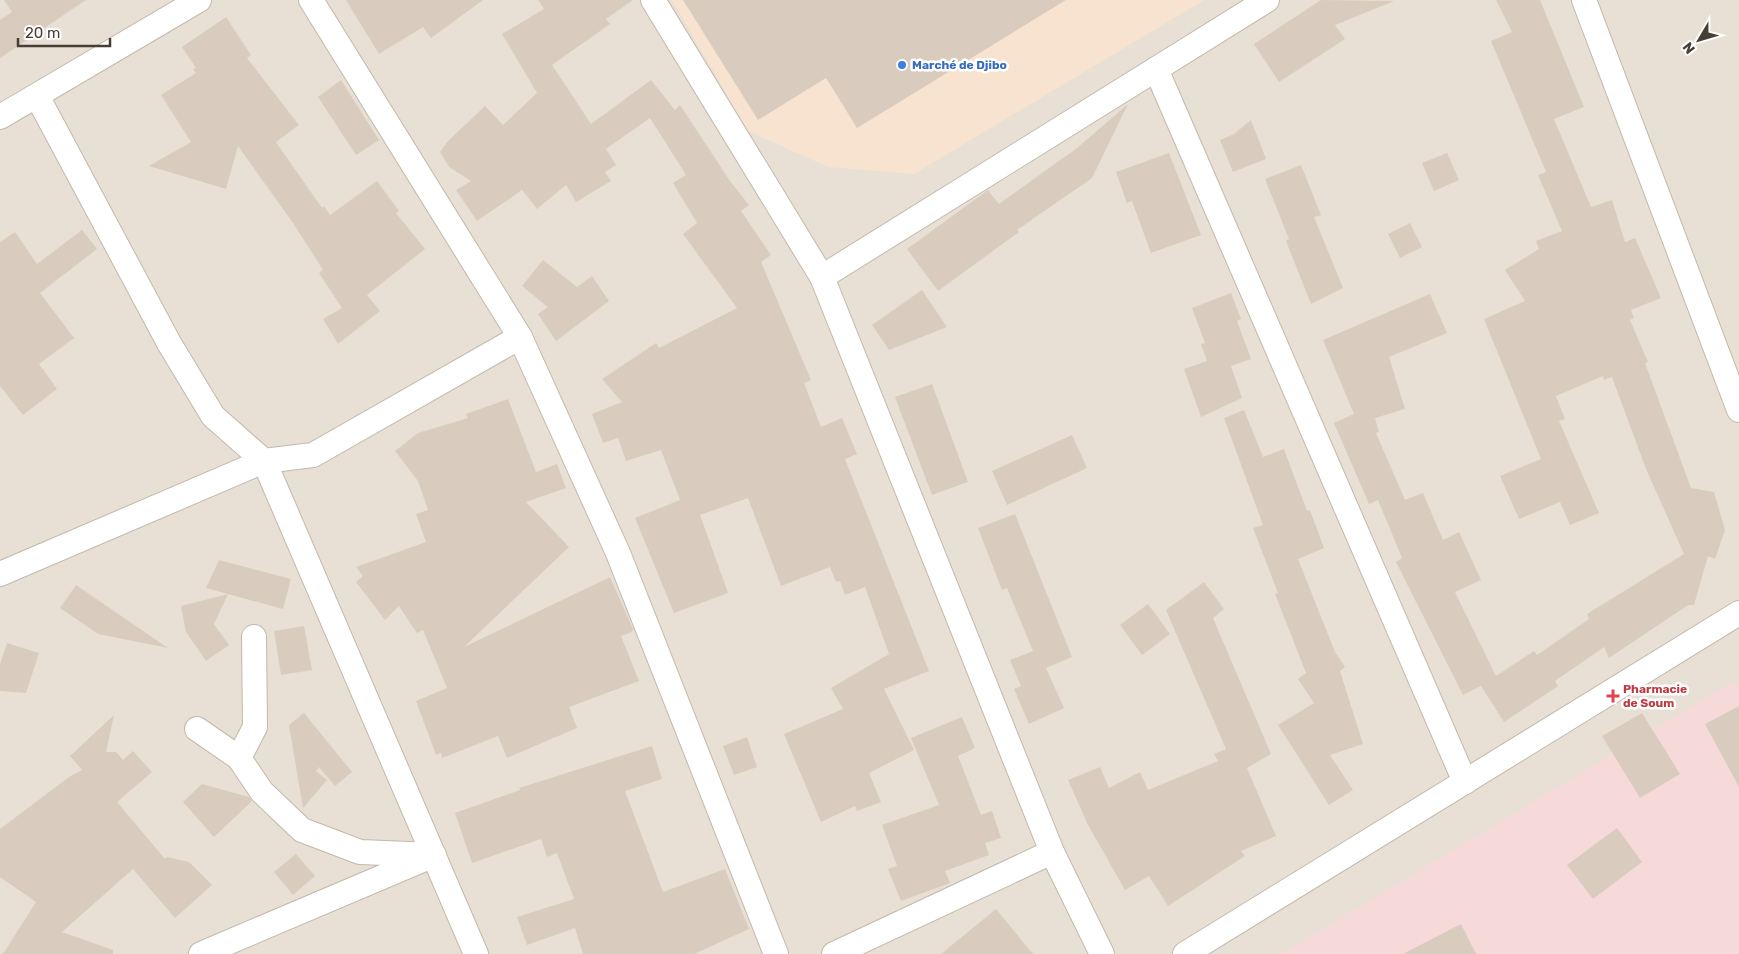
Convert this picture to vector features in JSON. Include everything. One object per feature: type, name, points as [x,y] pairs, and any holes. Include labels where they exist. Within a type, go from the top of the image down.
[{"type":"street","points":[[0,117],[199,0]]},
{"type":"street","points":[[311,0],[520,337],[618,553],[776,954]]},
{"type":"street","points":[[653,0],[822,277],[1052,852],[1102,954]]},
{"type":"street","points":[[822,277],[1267,0]]},
{"type":"street","points":[[1584,0],[1739,410]]},
{"type":"street","points":[[1156,70],[1465,782]]},
{"type":"street","points":[[37,96],[170,342],[213,416],[264,461],[476,954]]},
{"type":"street","points":[[0,574],[264,461],[313,455],[520,337]]},
{"type":"street","points":[[1185,954],[1739,613]]},
{"type":"street","points":[[239,758],[255,727],[254,637]]},
{"type":"street","points":[[197,729],[239,758],[262,792],[302,830],[360,852],[434,855]]},
{"type":"street","points":[[834,954],[1052,852]]},
{"type":"street","points":[[201,954],[434,855]]},
{"type":"shaded area","points":[[0,0],[1739,0],[1739,954],[0,954]]},
{"type":"shaded area","name":"Marché de Djibo","points":[[672,0],[1204,0],[914,174],[828,167],[748,131]]},
{"type":"shaded area","points":[[1732,682],[1739,684],[1739,954],[1281,954]]},
{"type":"building","points":[[4,0],[86,0],[0,58],[0,20],[12,12]]},
{"type":"building","points":[[346,0],[483,0],[431,38],[423,27],[379,54]]},
{"type":"building","points":[[538,0],[633,0],[606,19],[610,24],[552,65],[591,124],[651,80],[675,110],[680,105],[730,181],[749,205],[741,211],[771,255],[761,262],[811,380],[804,383],[821,427],[842,418],[857,454],[845,459],[929,671],[884,689],[914,750],[869,773],[881,802],[857,811],[855,806],[821,822],[784,734],[843,709],[831,688],[889,654],[865,587],[845,595],[840,581],[836,582],[830,567],[781,586],[748,498],[700,515],[728,593],[674,613],[635,518],[680,500],[661,450],[626,461],[618,438],[603,443],[592,414],[622,402],[602,379],[656,343],[659,348],[737,308],[683,234],[697,223],[673,183],[686,175],[650,118],[606,149],[616,165],[605,172],[611,181],[576,202],[566,185],[537,209],[522,190],[477,221],[456,190],[471,181],[449,167],[440,152],[447,142],[485,106],[503,125],[537,93],[502,34],[544,9]]},
{"type":"building","points":[[683,0],[1066,0],[857,128],[826,78],[758,120]]},
{"type":"building","points":[[1321,0],[1394,1],[1335,25],[1345,39],[1279,82],[1254,44]]},
{"type":"building","points":[[1496,0],[1540,0],[1584,107],[1554,119],[1591,207],[1612,200],[1625,242],[1635,238],[1661,298],[1631,310],[1634,318],[1630,320],[1648,362],[1645,363],[1691,488],[1714,492],[1725,530],[1715,559],[1708,556],[1694,605],[1688,605],[1609,658],[1604,647],[1555,681],[1558,686],[1504,722],[1481,686],[1463,695],[1396,562],[1402,558],[1378,500],[1369,504],[1334,423],[1354,414],[1323,340],[1430,294],[1447,333],[1389,357],[1405,409],[1375,418],[1379,432],[1376,433],[1405,500],[1423,493],[1443,540],[1459,532],[1481,580],[1455,592],[1496,676],[1534,651],[1537,655],[1589,619],[1587,614],[1684,554],[1646,469],[1612,377],[1604,380],[1603,376],[1556,396],[1565,419],[1559,421],[1599,513],[1570,525],[1560,502],[1519,519],[1500,476],[1541,459],[1484,319],[1525,301],[1505,270],[1539,249],[1536,241],[1562,231],[1538,175],[1546,172],[1491,41],[1512,32]]},
{"type":"building","points":[[226,17],[251,55],[247,58],[299,125],[276,142],[322,208],[324,206],[330,215],[377,181],[399,211],[396,213],[425,249],[367,295],[380,311],[338,344],[323,319],[342,308],[319,273],[323,270],[293,223],[238,146],[226,189],[149,166],[191,142],[161,95],[196,73],[193,69],[196,68],[182,47]]},
{"type":"building","points":[[341,80],[379,140],[356,155],[318,97]]},
{"type":"building","points":[[1128,104],[1092,178],[1017,230],[1019,232],[938,291],[907,249],[988,190],[999,204],[1077,148]]},
{"type":"building","points":[[1251,120],[1266,159],[1233,172],[1220,140],[1234,134]]},
{"type":"building","points":[[1169,153],[1201,235],[1151,253],[1132,201],[1127,203],[1116,172]]},
{"type":"building","points":[[1447,153],[1459,180],[1434,191],[1422,163]]},
{"type":"building","points":[[1301,165],[1321,215],[1314,217],[1343,288],[1311,304],[1286,241],[1289,239],[1265,179]]},
{"type":"building","points":[[1410,223],[1422,247],[1400,258],[1388,234]]},
{"type":"building","points":[[82,230],[97,249],[40,293],[74,338],[39,364],[57,389],[23,415],[0,386],[0,242],[15,232],[37,264]]},
{"type":"building","points":[[543,260],[577,287],[592,276],[609,301],[556,341],[538,314],[548,307],[522,286]]},
{"type":"building","points":[[922,290],[947,327],[889,350],[872,325]]},
{"type":"building","points":[[1231,293],[1241,319],[1237,321],[1251,359],[1231,366],[1242,398],[1201,417],[1184,369],[1207,361],[1201,344],[1205,343],[1192,308]]},
{"type":"building","points":[[932,384],[968,482],[932,495],[895,397]]},
{"type":"building","points":[[508,399],[536,472],[557,464],[566,488],[526,502],[569,547],[464,647],[610,577],[633,629],[632,632],[621,636],[639,681],[569,707],[577,728],[507,758],[498,736],[442,758],[441,753],[436,755],[416,701],[447,688],[423,630],[417,633],[399,606],[385,620],[356,582],[363,576],[356,567],[426,542],[416,514],[428,510],[418,481],[395,451],[418,433],[468,418],[466,414]]},
{"type":"building","points":[[1244,410],[1263,457],[1284,449],[1307,511],[1310,510],[1324,548],[1298,559],[1335,652],[1345,667],[1340,671],[1363,744],[1330,755],[1353,790],[1329,805],[1278,725],[1314,703],[1298,679],[1306,673],[1275,594],[1278,593],[1253,528],[1263,525],[1224,418]]},
{"type":"building","points":[[1072,435],[1087,468],[1007,505],[992,471]]},
{"type":"building","points":[[1015,514],[1072,657],[1046,668],[1064,708],[1029,724],[1014,689],[1021,686],[1010,660],[1033,651],[1007,588],[1002,590],[978,528]]},
{"type":"building","points":[[219,560],[291,579],[283,609],[206,588]]},
{"type":"building","points":[[1204,582],[1224,609],[1213,618],[1271,754],[1247,768],[1276,836],[1241,851],[1245,856],[1168,906],[1149,876],[1125,890],[1088,825],[1068,780],[1100,767],[1109,788],[1140,772],[1148,790],[1218,761],[1214,754],[1226,749],[1166,610]]},
{"type":"building","points":[[76,585],[168,648],[98,634],[60,608]]},
{"type":"building","points":[[228,594],[214,624],[229,645],[206,661],[186,632],[181,606]]},
{"type":"building","points":[[1148,604],[1170,634],[1142,655],[1120,625]]},
{"type":"building","points":[[304,626],[312,670],[281,675],[274,631]]},
{"type":"building","points":[[7,643],[39,653],[26,693],[0,691],[0,664]]},
{"type":"building","points":[[1739,706],[1739,787],[1705,724]]},
{"type":"building","points":[[304,713],[352,772],[335,786],[319,767],[316,771],[327,780],[303,808],[289,725]]},
{"type":"building","points":[[1642,713],[1680,774],[1640,798],[1602,736]]},
{"type":"building","points":[[114,715],[106,752],[116,752],[123,760],[133,751],[152,772],[117,802],[165,859],[167,857],[189,862],[212,885],[175,918],[133,869],[62,932],[113,950],[113,954],[3,954],[36,902],[0,877],[0,829],[69,777],[82,770],[70,756]]},
{"type":"building","points":[[962,717],[975,748],[958,756],[981,815],[992,811],[1001,838],[985,843],[989,855],[945,871],[950,883],[901,901],[888,869],[897,866],[882,825],[939,805],[911,738]]},
{"type":"building","points":[[747,737],[757,767],[734,775],[723,746]]},
{"type":"building","points":[[652,746],[662,779],[625,791],[663,892],[725,869],[749,929],[694,954],[583,954],[575,928],[527,945],[517,917],[574,899],[557,853],[547,857],[541,839],[472,863],[455,813],[520,790],[519,788]]},
{"type":"building","points":[[202,784],[249,797],[252,801],[214,837],[183,802]]},
{"type":"building","points":[[1617,828],[1642,862],[1593,899],[1567,865]]},
{"type":"building","points":[[296,854],[315,876],[293,895],[274,872]]},
{"type":"building","points":[[996,909],[1033,954],[941,954]]},
{"type":"building","points":[[1461,924],[1476,954],[1403,954]]},
{"type":"place","name":"Marché de Djibo","points":[[902,65]]},
{"type":"place","name":"Pharmacie de Soum","points":[[1613,696]]}]
